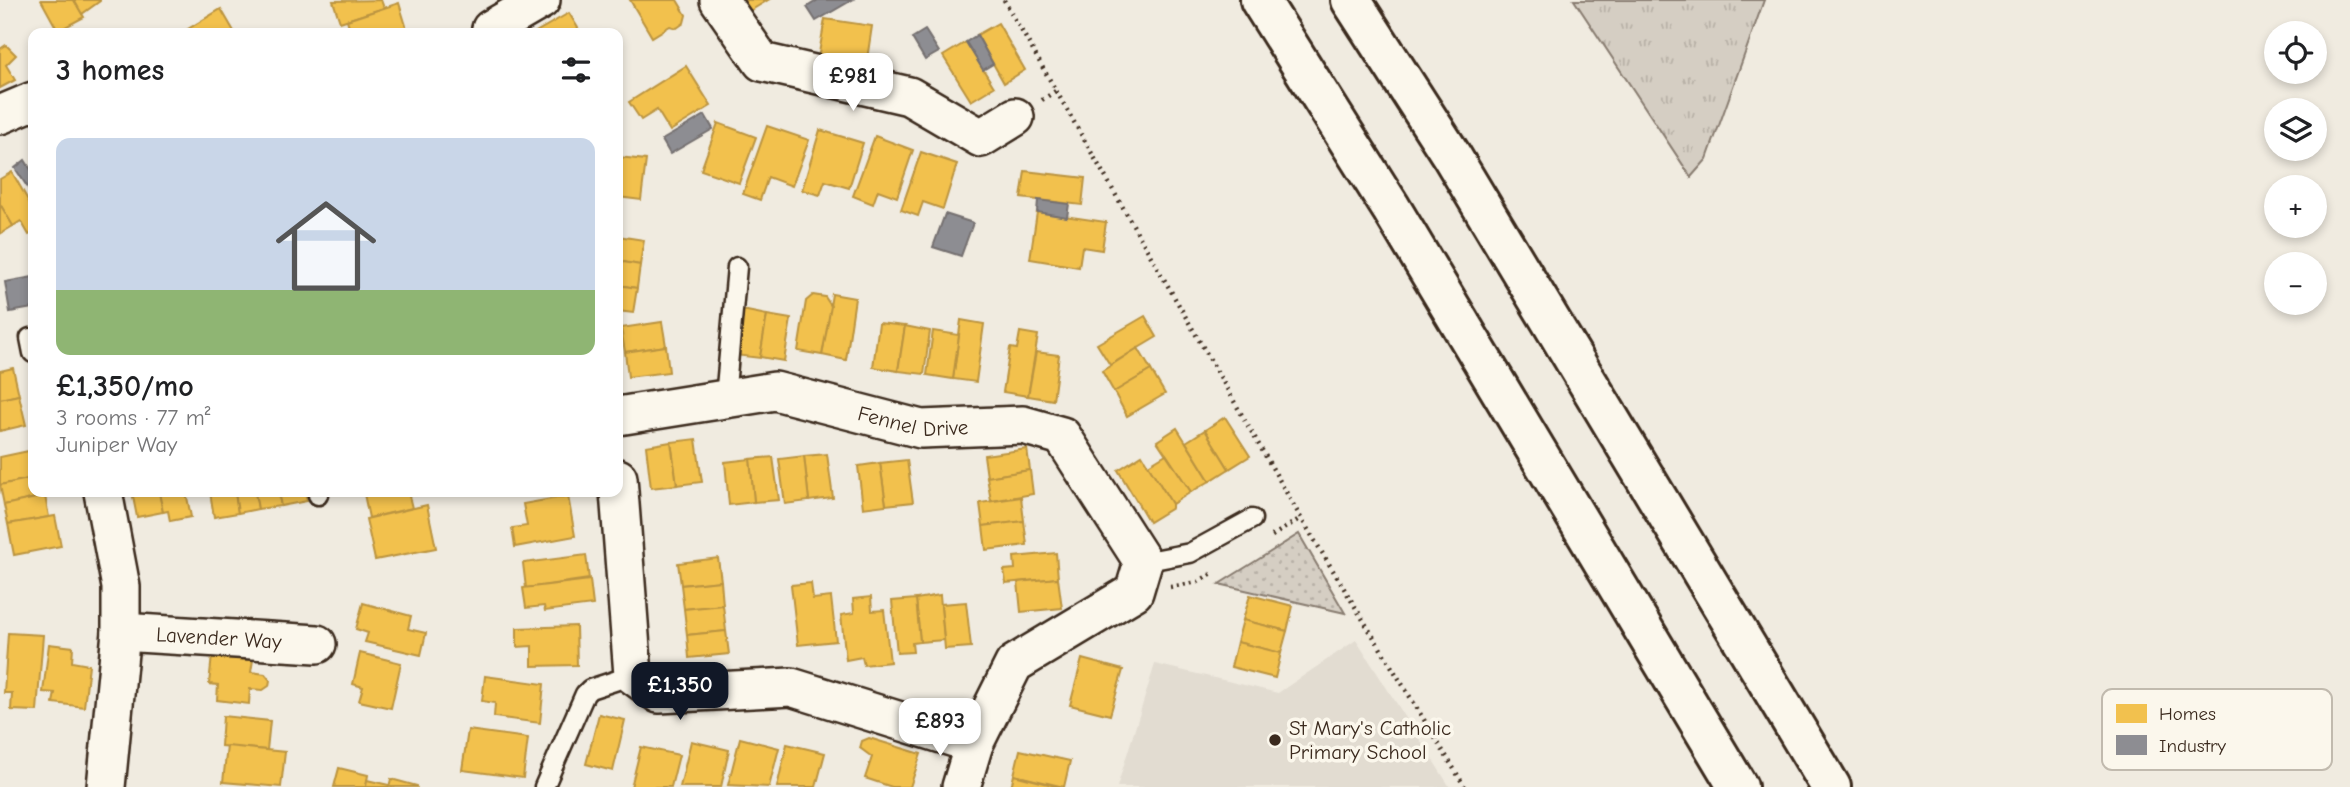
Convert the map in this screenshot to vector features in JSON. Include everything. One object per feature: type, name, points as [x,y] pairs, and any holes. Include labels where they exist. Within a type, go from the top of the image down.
[{"type":"highway","points":[[1260,0],[1391,208],[1738,787]]},
{"type":"highway","points":[[1351,0],[1451,155],[1831,787]]},
{"type":"street","points":[[493,28],[541,0]]},
{"type":"street","points":[[719,0],[762,62],[909,96],[981,138],[1015,117]]},
{"type":"street","points":[[0,115],[28,104]]},
{"type":"street","name":"Fennel Drive","points":[[623,415],[775,391],[921,429],[1023,425],[1062,436],[1143,562]]},
{"type":"street","points":[[104,497],[121,587],[121,632],[106,787]]},
{"type":"street","points":[[619,497],[633,675],[659,694],[790,687],[974,744]]},
{"type":"street","points":[[961,787],[974,744],[1014,664],[1134,592],[1143,562]]},
{"type":"street","name":"Lavender Way","points":[[121,632],[317,644]]},
{"type":"lane","points":[[724,398],[737,267]]},
{"type":"lane","points":[[1143,562],[1190,553],[1252,519]]},
{"type":"lane","points":[[544,787],[584,694],[590,689],[633,675]]},
{"type":"path","points":[[1004,0],[1301,518],[1465,787]]},
{"type":"shaded area","name":"St Mary's Catholic Primary School","points":[[1356,640],[1450,787],[1117,787],[1155,664],[1278,693]]},
{"type":"green space","points":[[1574,0],[1764,0],[1707,159],[1691,177]]},
{"type":"green space","points":[[1299,534],[1345,613],[1219,584]]},
{"type":"building: Homes","points":[[41,0],[74,0],[84,17],[64,28],[56,28]]},
{"type":"building: Homes","points":[[74,0],[100,0],[100,1],[82,14]]},
{"type":"building: Homes","points":[[381,0],[384,8],[340,22],[333,1]]},
{"type":"building: Homes","points":[[630,0],[677,0],[686,15],[684,23],[677,28],[670,26],[652,37]]},
{"type":"building: Homes","points":[[743,0],[768,0],[750,11]]},
{"type":"building: Homes","points":[[399,3],[407,28],[349,28],[347,20]]},
{"type":"building: Homes","points":[[221,9],[232,28],[190,28]]},
{"type":"building: Homes","points":[[569,13],[578,28],[543,28]]},
{"type":"building: Homes","points":[[825,19],[872,26],[866,66],[818,59]]},
{"type":"building: Homes","points":[[998,23],[1025,70],[1004,83],[977,35]]},
{"type":"building: Homes","points":[[966,42],[994,87],[971,101],[943,56]]},
{"type":"building: Homes","points":[[6,45],[16,55],[6,65],[15,80],[0,88],[0,49]]},
{"type":"building: Homes","points":[[686,66],[711,106],[670,131],[657,110],[641,120],[629,102]]},
{"type":"building: Homes","points":[[718,123],[756,137],[739,183],[701,170]]},
{"type":"building: Homes","points":[[767,126],[809,140],[792,186],[768,177],[760,200],[743,194]]},
{"type":"building: Homes","points":[[820,130],[863,143],[849,188],[825,181],[820,195],[802,190]]},
{"type":"building: Homes","points":[[875,136],[913,150],[897,197],[878,190],[873,204],[853,196]]},
{"type":"building: Homes","points":[[921,152],[957,164],[943,209],[923,202],[918,216],[901,210]]},
{"type":"building: Homes","points":[[623,158],[646,160],[641,200],[623,198]]},
{"type":"building: Homes","points":[[1025,171],[1085,178],[1082,205],[1021,198]]},
{"type":"building: Homes","points":[[12,172],[28,200],[28,233],[21,221],[13,226],[0,204],[0,179]]},
{"type":"building: Homes","points":[[0,204],[13,226],[0,234]]},
{"type":"building: Homes","points":[[1037,212],[1106,222],[1102,250],[1082,247],[1079,267],[1030,259]]},
{"type":"building: Homes","points":[[623,237],[644,240],[640,265],[623,262]]},
{"type":"building: Homes","points":[[623,262],[640,265],[637,288],[623,286]]},
{"type":"building: Homes","points":[[623,286],[637,288],[633,313],[623,312]]},
{"type":"building: Homes","points":[[832,294],[855,298],[846,360],[822,355]]},
{"type":"building: Homes","points":[[813,295],[825,297],[831,306],[822,355],[798,351],[806,301]]},
{"type":"building: Homes","points":[[742,310],[767,315],[760,358],[734,355]]},
{"type":"building: Homes","points":[[767,315],[791,319],[784,361],[760,357]]},
{"type":"building: Homes","points":[[1145,316],[1157,337],[1110,365],[1097,344]]},
{"type":"building: Homes","points":[[961,320],[984,324],[976,382],[953,379]]},
{"type":"building: Homes","points":[[662,322],[666,346],[625,352],[623,328]]},
{"type":"building: Homes","points":[[879,323],[905,326],[898,371],[873,367]]},
{"type":"building: Homes","points":[[905,326],[930,331],[924,374],[898,371]]},
{"type":"building: Homes","points":[[933,331],[959,335],[953,379],[927,375]]},
{"type":"building: Homes","points":[[1020,332],[1038,335],[1028,396],[1003,392],[1010,348],[1017,349]]},
{"type":"building: Homes","points":[[666,346],[669,372],[628,377],[625,352]]},
{"type":"building: Homes","points":[[1138,348],[1151,370],[1114,392],[1102,371]]},
{"type":"building: Homes","points":[[1036,352],[1059,355],[1053,400],[1028,396]]},
{"type":"building: Homes","points":[[13,368],[19,395],[0,399],[0,371]]},
{"type":"building: Homes","points":[[1151,370],[1165,394],[1127,416],[1114,392]]},
{"type":"building: Homes","points":[[19,395],[26,425],[0,431],[0,399]]},
{"type":"building: Homes","points":[[1225,417],[1250,456],[1229,469],[1205,430]]},
{"type":"building: Homes","points":[[1177,428],[1210,481],[1191,492],[1157,441]]},
{"type":"building: Homes","points":[[1205,430],[1229,469],[1210,481],[1186,442]]},
{"type":"building: Homes","points":[[696,439],[702,482],[677,485],[671,442]]},
{"type":"building: Homes","points":[[671,442],[677,485],[651,488],[646,446]]},
{"type":"building: Homes","points":[[1027,449],[1030,470],[987,477],[984,455]]},
{"type":"building: Homes","points":[[28,451],[28,479],[0,485],[0,457]]},
{"type":"building: Homes","points":[[827,454],[833,498],[809,501],[804,456]]},
{"type":"building: Homes","points":[[1166,454],[1191,492],[1172,504],[1148,465]]},
{"type":"building: Homes","points":[[1142,455],[1172,504],[1172,508],[1149,522],[1118,470]]},
{"type":"building: Homes","points":[[804,456],[809,501],[785,504],[779,459]]},
{"type":"building: Homes","points":[[773,457],[779,500],[754,502],[750,459]]},
{"type":"building: Homes","points":[[750,459],[754,502],[729,505],[725,462]]},
{"type":"building: Homes","points":[[907,460],[913,502],[886,505],[880,463]]},
{"type":"building: Homes","points":[[880,463],[886,505],[863,508],[858,466]]},
{"type":"building: Homes","points":[[1030,470],[1033,494],[991,501],[987,477]]},
{"type":"building: Homes","points":[[28,479],[28,497],[40,497],[4,505],[0,485]]},
{"type":"building: Homes","points":[[45,497],[49,517],[8,524],[4,505]]},
{"type":"building: Homes","points":[[133,497],[160,497],[163,512],[137,517]]},
{"type":"building: Homes","points":[[160,497],[187,497],[191,517],[170,521],[168,511],[163,512]]},
{"type":"building: Homes","points":[[211,497],[236,497],[238,513],[214,517]]},
{"type":"building: Homes","points":[[236,497],[256,497],[258,509],[238,513]]},
{"type":"building: Homes","points":[[256,497],[279,497],[281,506],[258,509]]},
{"type":"building: Homes","points":[[279,497],[306,497],[307,501],[281,506]]},
{"type":"building: Homes","points":[[365,497],[409,497],[412,508],[369,518]]},
{"type":"building: Homes","points":[[568,497],[575,536],[515,547],[512,528],[527,526],[523,504]]},
{"type":"building: Homes","points":[[1021,497],[1024,521],[983,526],[980,503]]},
{"type":"building: Homes","points":[[427,505],[436,548],[375,560],[366,519]]},
{"type":"building: Homes","points":[[55,516],[61,546],[14,555],[8,524]]},
{"type":"building: Homes","points":[[1024,521],[1027,545],[986,550],[983,526]]},
{"type":"building: Homes","points":[[1056,553],[1058,578],[1006,583],[1004,570],[1015,569],[1014,557]]},
{"type":"building: Homes","points":[[586,555],[589,579],[526,588],[523,563]]},
{"type":"building: Homes","points":[[718,558],[721,581],[681,585],[678,563]]},
{"type":"building: Homes","points":[[1058,578],[1062,608],[1021,612],[1018,582]]},
{"type":"building: Homes","points":[[590,580],[593,605],[545,611],[544,606],[526,608],[523,588]]},
{"type":"building: Homes","points":[[721,581],[723,605],[684,609],[681,585]]},
{"type":"building: Homes","points":[[811,583],[813,599],[831,597],[836,641],[798,645],[791,585]]},
{"type":"building: Homes","points":[[940,595],[944,640],[920,642],[916,599]]},
{"type":"building: Homes","points":[[1250,595],[1293,606],[1287,631],[1243,620]]},
{"type":"building: Homes","points":[[871,597],[872,611],[884,610],[890,662],[864,665],[862,657],[846,660],[841,615],[854,613],[853,599]]},
{"type":"building: Homes","points":[[916,599],[920,642],[912,643],[913,652],[897,653],[892,601]]},
{"type":"building: Homes","points":[[966,602],[971,647],[945,649],[941,604]]},
{"type":"building: Homes","points":[[363,603],[411,616],[408,629],[426,633],[421,655],[365,642],[368,633],[356,629]]},
{"type":"building: Homes","points":[[723,605],[726,631],[687,635],[684,609]]},
{"type":"building: Homes","points":[[1243,620],[1287,631],[1281,653],[1237,642]]},
{"type":"building: Homes","points":[[576,626],[577,665],[532,666],[532,646],[517,647],[517,628]]},
{"type":"building: Homes","points":[[726,631],[729,654],[689,658],[687,635]]},
{"type":"building: Homes","points":[[8,633],[43,635],[37,711],[11,710],[12,693],[4,693]]},
{"type":"building: Homes","points":[[1237,642],[1281,653],[1275,678],[1231,667]]},
{"type":"building: Homes","points":[[49,644],[73,647],[72,662],[89,665],[84,707],[53,703],[55,693],[43,692]]},
{"type":"building: Homes","points":[[360,653],[401,663],[391,708],[359,701],[363,687],[353,684]]},
{"type":"building: Homes","points":[[212,655],[253,660],[251,672],[265,674],[270,680],[269,686],[263,690],[250,689],[249,704],[217,700],[218,685],[209,684]]},
{"type":"building: Homes","points":[[1082,659],[1123,670],[1110,715],[1070,705]]},
{"type":"building: Homes","points":[[485,676],[544,684],[540,723],[494,717],[495,703],[482,701]]},
{"type":"building: Homes","points":[[599,714],[625,720],[613,771],[586,764]]},
{"type":"building: Homes","points":[[223,716],[270,721],[267,750],[221,746]]},
{"type":"building: Homes","points":[[468,730],[528,738],[523,778],[462,770]]},
{"type":"building: Homes","points":[[740,738],[779,748],[769,787],[728,785]]},
{"type":"building: Homes","points":[[869,738],[921,754],[910,787],[892,787],[865,778],[872,757],[860,748],[862,741]]},
{"type":"building: Homes","points":[[691,741],[729,750],[721,787],[680,787]]},
{"type":"building: Homes","points":[[787,744],[825,753],[816,787],[777,787]]},
{"type":"building: Homes","points":[[227,746],[285,752],[281,787],[223,782]]},
{"type":"building: Homes","points":[[641,747],[679,755],[671,787],[631,787]]},
{"type":"building: Homes","points":[[1020,750],[1070,761],[1064,787],[1014,775]]},
{"type":"building: Homes","points":[[339,768],[368,775],[366,787],[334,787]]},
{"type":"building: Homes","points":[[1014,775],[1060,787],[1011,787]]},
{"type":"building: Homes","points":[[391,779],[417,786],[417,787],[389,787]]},
{"type":"building: Homes","points":[[367,780],[389,785],[389,787],[366,787]]},
{"type":"building: Industry","points":[[818,0],[852,0],[816,21],[807,7]]},
{"type":"building: Industry","points":[[925,30],[939,52],[925,60],[912,38]]},
{"type":"building: Industry","points":[[977,35],[993,64],[983,70],[966,42]]},
{"type":"building: Industry","points":[[705,115],[713,129],[670,154],[662,140]]},
{"type":"building: Industry","points":[[25,160],[28,165],[28,188],[15,168]]},
{"type":"building: Industry","points":[[1038,200],[1069,204],[1067,217],[1037,212]]},
{"type":"building: Industry","points":[[945,214],[973,223],[961,256],[933,247]]},
{"type":"building: Industry","points":[[28,278],[28,309],[10,312],[5,282]]},
{"type":"place","name":"St Mary's Catholic Primary School","points":[[1275,740]]}]
